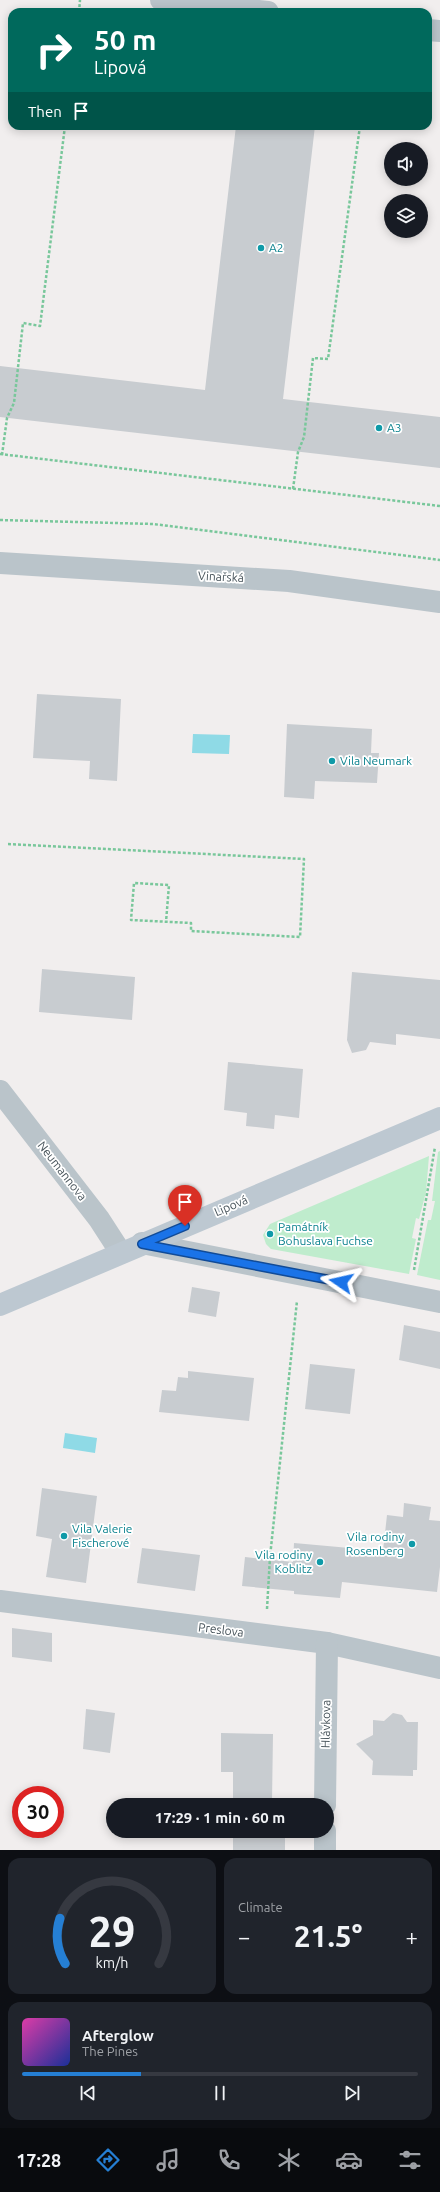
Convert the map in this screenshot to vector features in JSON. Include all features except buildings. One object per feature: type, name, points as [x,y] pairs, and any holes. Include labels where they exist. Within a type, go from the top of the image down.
[{"type":"street","points":[[161,0],[232,8]]},
{"type":"street","name":"Vinařská","points":[[0,563],[289,581],[440,602]]},
{"type":"street","name":"Neumannova","points":[[0,1091],[99,1219],[121,1253]]},
{"type":"street","name":"Lipová","points":[[0,1304],[440,1118]]},
{"type":"street","points":[[142,1244],[440,1302]]},
{"type":"street","name":"Preslova","points":[[0,1601],[327,1643],[440,1668]]},
{"type":"street","name":"Hlávkova","points":[[325,1798],[327,1643]]},
{"type":"street","points":[[325,1838],[325,1850]]},
{"type":"path","points":[[64,130],[40,326],[23,323],[14,403],[7,418],[1,454],[440,506]]},
{"type":"path","points":[[293,489],[298,452],[304,437],[313,358],[328,360],[359,130]]},
{"type":"path","points":[[0,520],[153,524],[440,560]]},
{"type":"path","points":[[8,844],[304,859],[300,937],[191,931],[191,923],[166,922],[131,920],[134,883],[169,885],[166,922]]},
{"type":"path","points":[[413,1276],[436,1145]]},
{"type":"path","points":[[266,1617],[270,1557],[297,1301]]},
{"type":"green space","points":[[440,1151],[440,1280],[417,1275],[428,1220],[431,1220],[435,1201],[432,1201],[438,1152]]},
{"type":"green space","points":[[429,1156],[426,1192],[419,1219],[416,1218],[412,1238],[416,1239],[409,1274],[271,1249],[266,1244],[263,1235],[270,1224]]},
{"type":"water","points":[[193,734],[230,735],[229,754],[192,753]]},
{"type":"water","points":[[65,1433],[97,1438],[95,1453],[63,1448]]},
{"type":"place","name":"A2","points":[[261,248]]},
{"type":"place","name":"A3","points":[[379,428]]},
{"type":"place","name":"Vila Neumark","points":[[332,761]]},
{"type":"place","name":"Památník Bohuslava Fuchse","points":[[270,1234]]},
{"type":"place","name":"Vila Valerie Fischerové","points":[[64,1536]]},
{"type":"place","name":"Vila rodiny Rosenberg","points":[[412,1544]]},
{"type":"place","name":"Vila rodiny Koblitz","points":[[320,1562]]},
{"type":"route","points":[[185,1226],[142,1244],[341,1282]]}]
